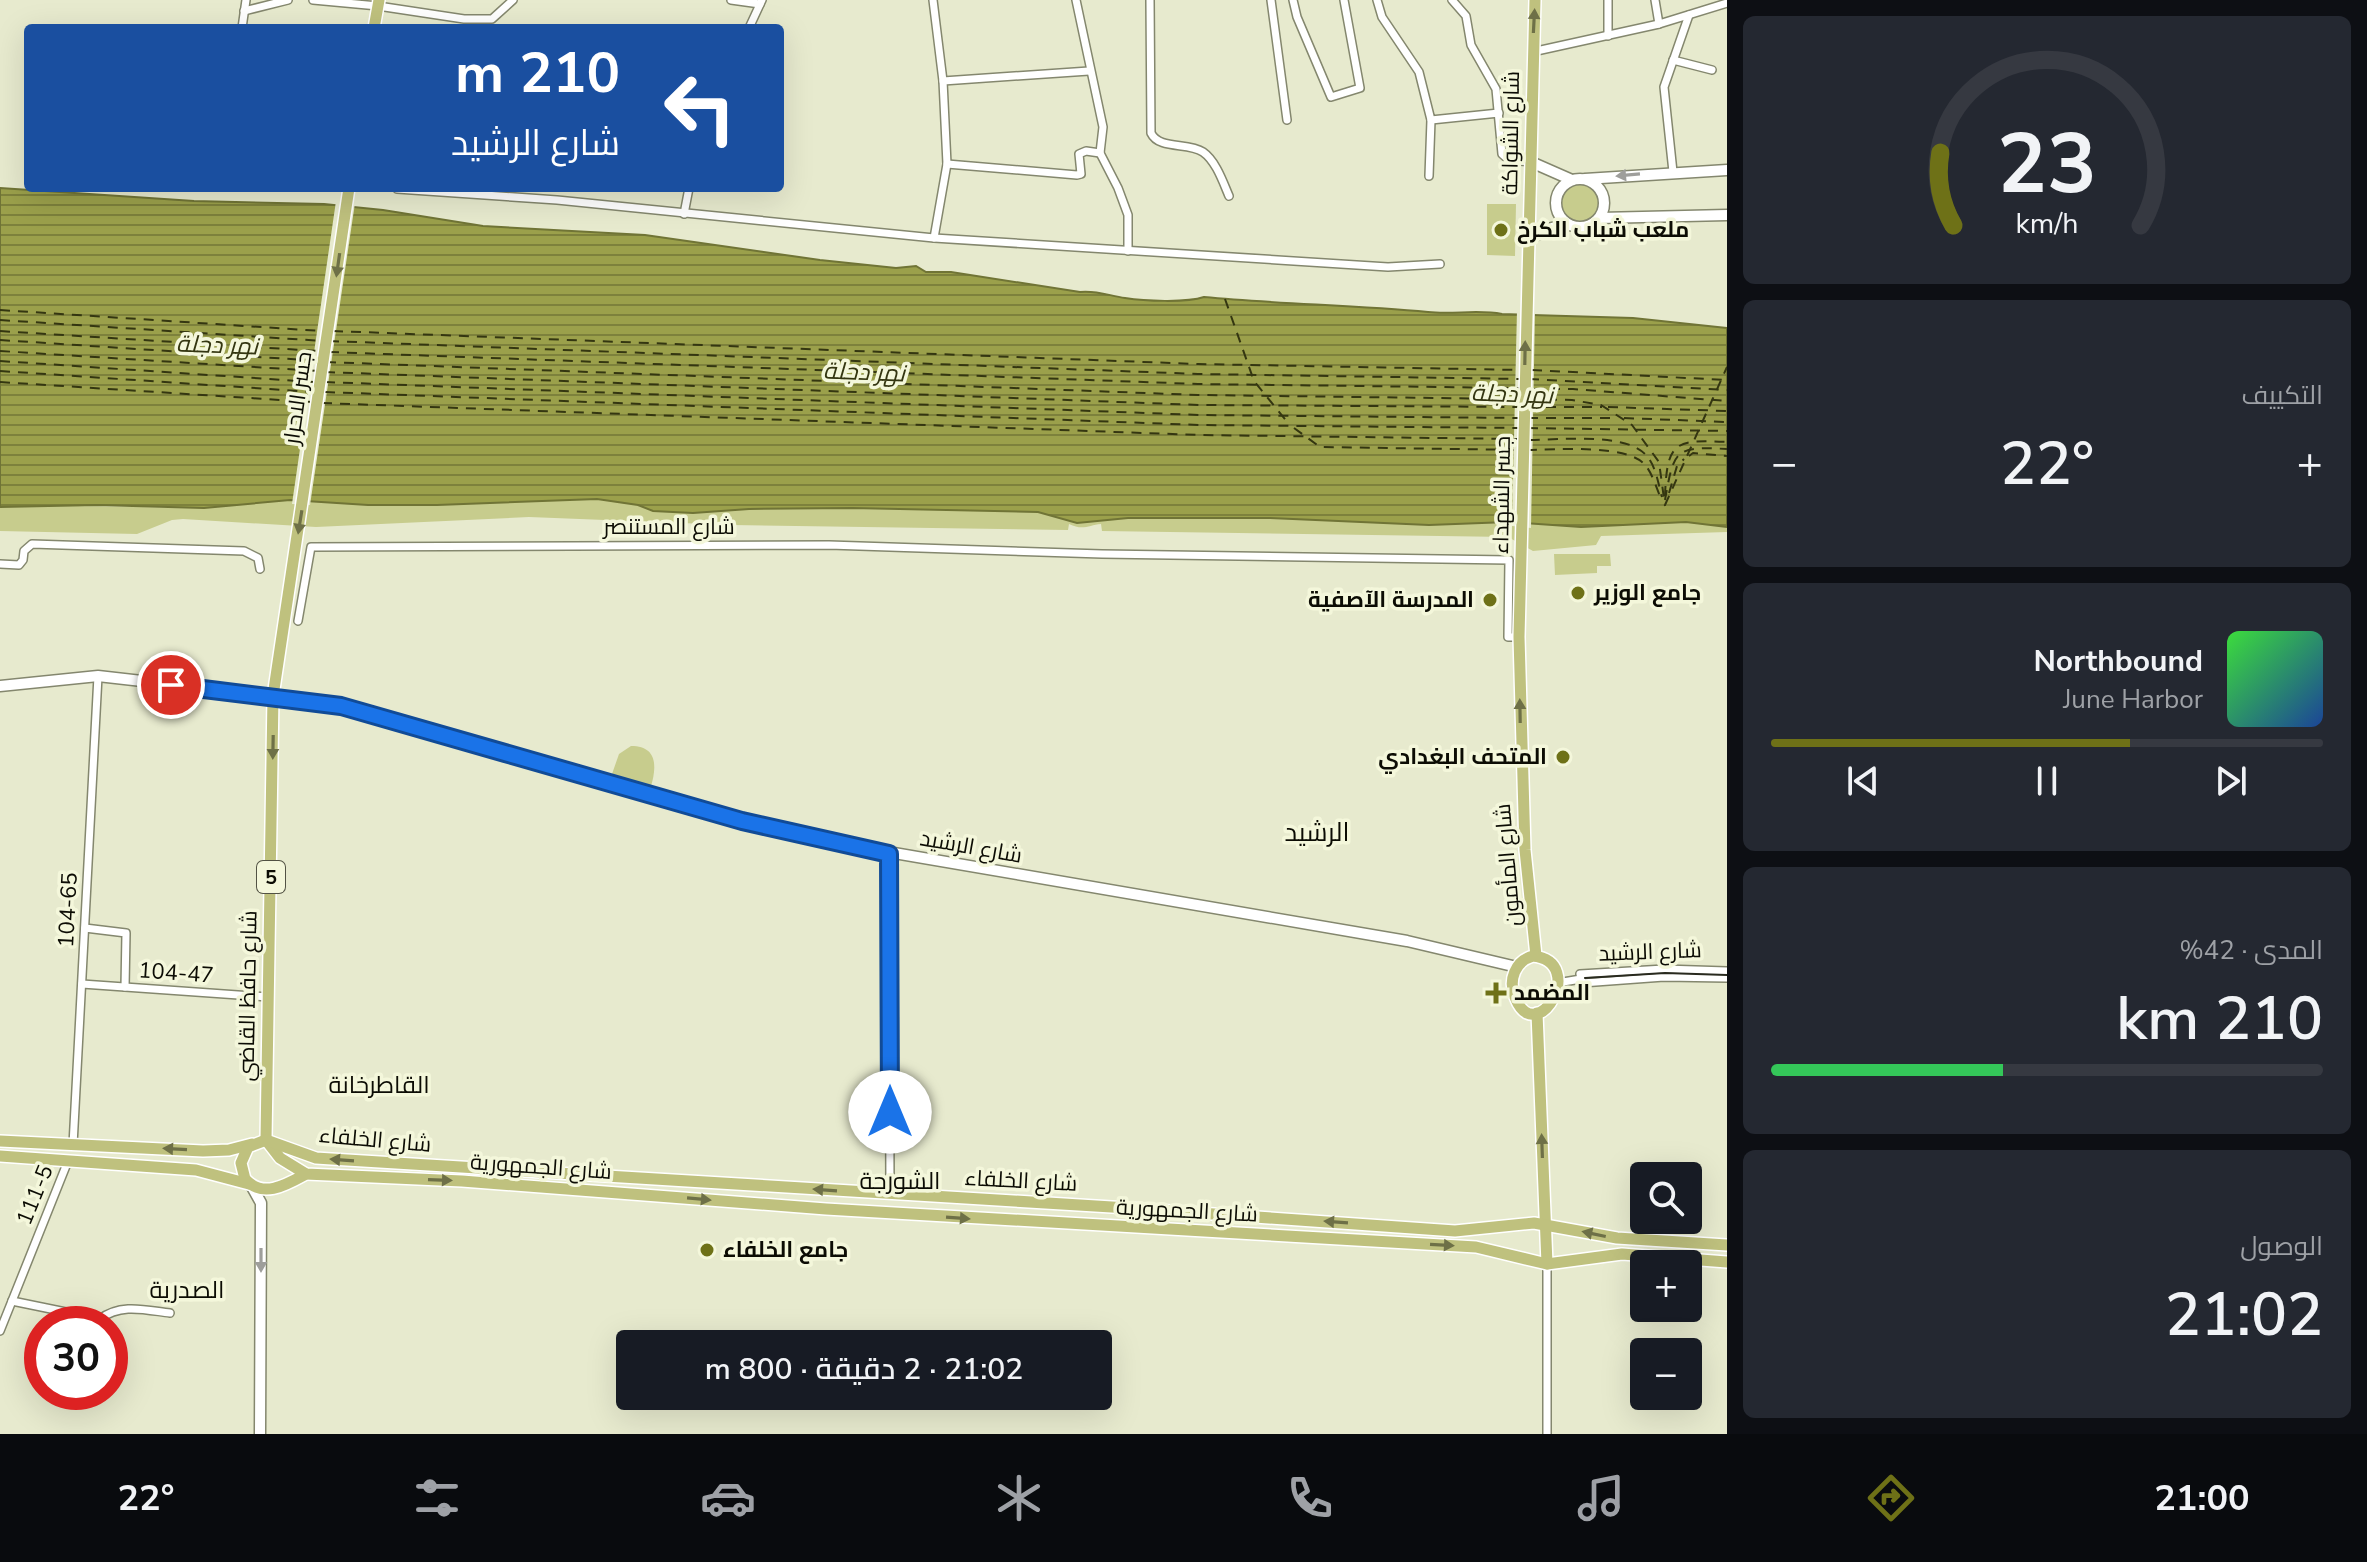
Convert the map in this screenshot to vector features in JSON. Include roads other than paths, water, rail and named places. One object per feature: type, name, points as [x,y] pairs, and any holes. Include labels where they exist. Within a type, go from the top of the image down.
[{"type":"main road","name":"شارع الشواكة","points":[[1527,267],[1535,0]]},
{"type":"main road","points":[[375,24],[378,3]]},
{"type":"main road","points":[[1531,162],[1572,180],[1727,170]]},
{"type":"main road","points":[[1585,179],[1599,187],[1603,194],[1605,202],[1600,218]]},
{"type":"main road","points":[[1569,225],[1561,219],[1556,202],[1558,192],[1572,180]]},
{"type":"main road","name":"جسر الاحرار","points":[[285,614],[348,192]]},
{"type":"main road","points":[[1528,239],[1552,228],[1569,225],[1586,227],[1600,218],[1727,215]]},
{"type":"main road","name":"جسر الشهداء","points":[[1519,632],[1527,267]]},
{"type":"main road","name":"شارع حافظ القاضي","points":[[266,1140],[273,696],[285,614]]},
{"type":"main road","name":"شارع المأمون","points":[[1519,632],[1525,850],[1536,956]]},
{"type":"main road","name":"شارع الرشيد","points":[[0,686],[98,676],[341,706],[742,821],[889,854],[1407,941],[1517,967]]},
{"type":"main road","points":[[1536,956],[1550,964],[1557,983],[1551,1006],[1537,1013],[1524,1010],[1515,997],[1512,983],[1517,967],[1527,958],[1536,956]]},
{"type":"main road","points":[[1537,1013],[1547,1264]]},
{"type":"main road","points":[[0,1141],[203,1151],[229,1150],[266,1140],[280,1158],[306,1174]]},
{"type":"main road","name":"شارع الخلفاء","points":[[266,1140],[316,1158],[1455,1231],[1522,1223],[1546,1224],[1617,1238],[1727,1245]]},
{"type":"main road","points":[[253,1144],[244,1152],[241,1163],[243,1176],[261,1203],[260,1434]]},
{"type":"main road","points":[[0,1156],[196,1170],[264,1190],[275,1189],[306,1174]]},
{"type":"main road","name":"شارع الجمهورية","points":[[306,1174],[462,1181],[826,1209],[1476,1247],[1547,1264],[1622,1254],[1727,1262]]},
{"type":"street","points":[[242,24],[246,0]]},
{"type":"street","points":[[244,11],[288,0]]},
{"type":"street","points":[[313,0],[378,3],[464,19],[492,19],[513,0]]},
{"type":"street","points":[[731,0],[761,2],[751,24]]},
{"type":"street","points":[[933,0],[943,81],[947,164],[934,238]]},
{"type":"street","points":[[1076,0],[1103,127],[1100,153],[1128,215],[1128,251]]},
{"type":"street","points":[[1150,0],[1153,139],[1201,151],[1217,170],[1229,196]]},
{"type":"street","points":[[1271,0],[1287,120]]},
{"type":"street","points":[[1293,0],[1328,94],[1335,97],[1357,91],[1361,83],[1344,0]]},
{"type":"street","points":[[1377,0],[1382,17],[1419,72],[1431,120],[1429,176]]},
{"type":"street","points":[[1452,0],[1466,16],[1471,45],[1496,89],[1504,158],[1531,162]]},
{"type":"street","points":[[1608,0],[1608,36]]},
{"type":"street","points":[[1655,0],[1659,24]]},
{"type":"street","points":[[1532,52],[1659,24],[1727,3]]},
{"type":"street","points":[[1673,172],[1664,87],[1689,15]]},
{"type":"street","points":[[1673,60],[1712,70]]},
{"type":"street","points":[[943,81],[1089,71]]},
{"type":"street","points":[[1431,120],[1499,113]]},
{"type":"street","points":[[947,164],[1077,175],[1082,170],[1079,154],[1086,151],[1100,153]]},
{"type":"street","points":[[442,192],[546,199],[934,238],[1388,267],[1440,264]]},
{"type":"street","points":[[684,214],[688,192]]},
{"type":"street","points":[[0,564],[21,563],[24,551],[32,544],[91,545],[244,551],[258,558],[260,569]]},
{"type":"street","name":"شارع المستنصر","points":[[298,621],[311,547],[813,545],[1102,554],[1509,560],[1508,637],[1519,632]]},
{"type":"street","name":"104-65","points":[[73,1145],[98,676]]},
{"type":"street","points":[[889,854],[890,1194]]},
{"type":"street","points":[[85,928],[126,933],[125,987]]},
{"type":"street","name":"شارع الرشيد","points":[[1727,971],[1580,974],[1582,983],[1664,977],[1727,978]]},
{"type":"street","name":"شارع الرشيد","points":[[1557,983],[1581,979]]},
{"type":"street","name":"104-47","points":[[82,984],[268,997]]},
{"type":"street","name":"111-5","points":[[0,1331],[68,1161]]},
{"type":"street","points":[[1547,1264],[1547,1434]]},
{"type":"street","points":[[12,1301],[100,1319],[122,1308],[170,1313]]},
{"type":"water","name":"نهر دجلة","points":[[0,188],[194,201],[324,204],[483,226],[645,235],[820,260],[896,268],[916,266],[926,272],[951,272],[1143,300],[1176,301],[1204,297],[1437,313],[1633,318],[1727,328],[1727,527],[1686,522],[1581,527],[1508,522],[1429,525],[1270,518],[1128,518],[1077,523],[1038,512],[852,508],[693,513],[653,511],[638,505],[597,499],[437,505],[290,500],[204,508],[97,505],[0,507]]},
{"type":"tram line","points":[[1585,978],[1665,973],[1727,975]]},
{"type":"place","name":"ملعب شباب الكرخ","points":[[1501,230]]},
{"type":"place","name":"جامع الوزير","points":[[1578,593]]},
{"type":"place","name":"المدرسة الآصفية","points":[[1490,600]]},
{"type":"place","name":"المتحف البغدادي","points":[[1563,757]]},
{"type":"place","name":"المضمد","points":[[1496,993]]},
{"type":"place","name":"جامع الخلفاء","points":[[707,1250]]},
{"type":"district","name":"الرشيد","points":[[1317,832]]},
{"type":"district","name":"القاطرخانة","points":[[379,1085]]},
{"type":"district","name":"الشورجة","points":[[900,1181]]},
{"type":"district","name":"الصدرية","points":[[187,1290]]}]
